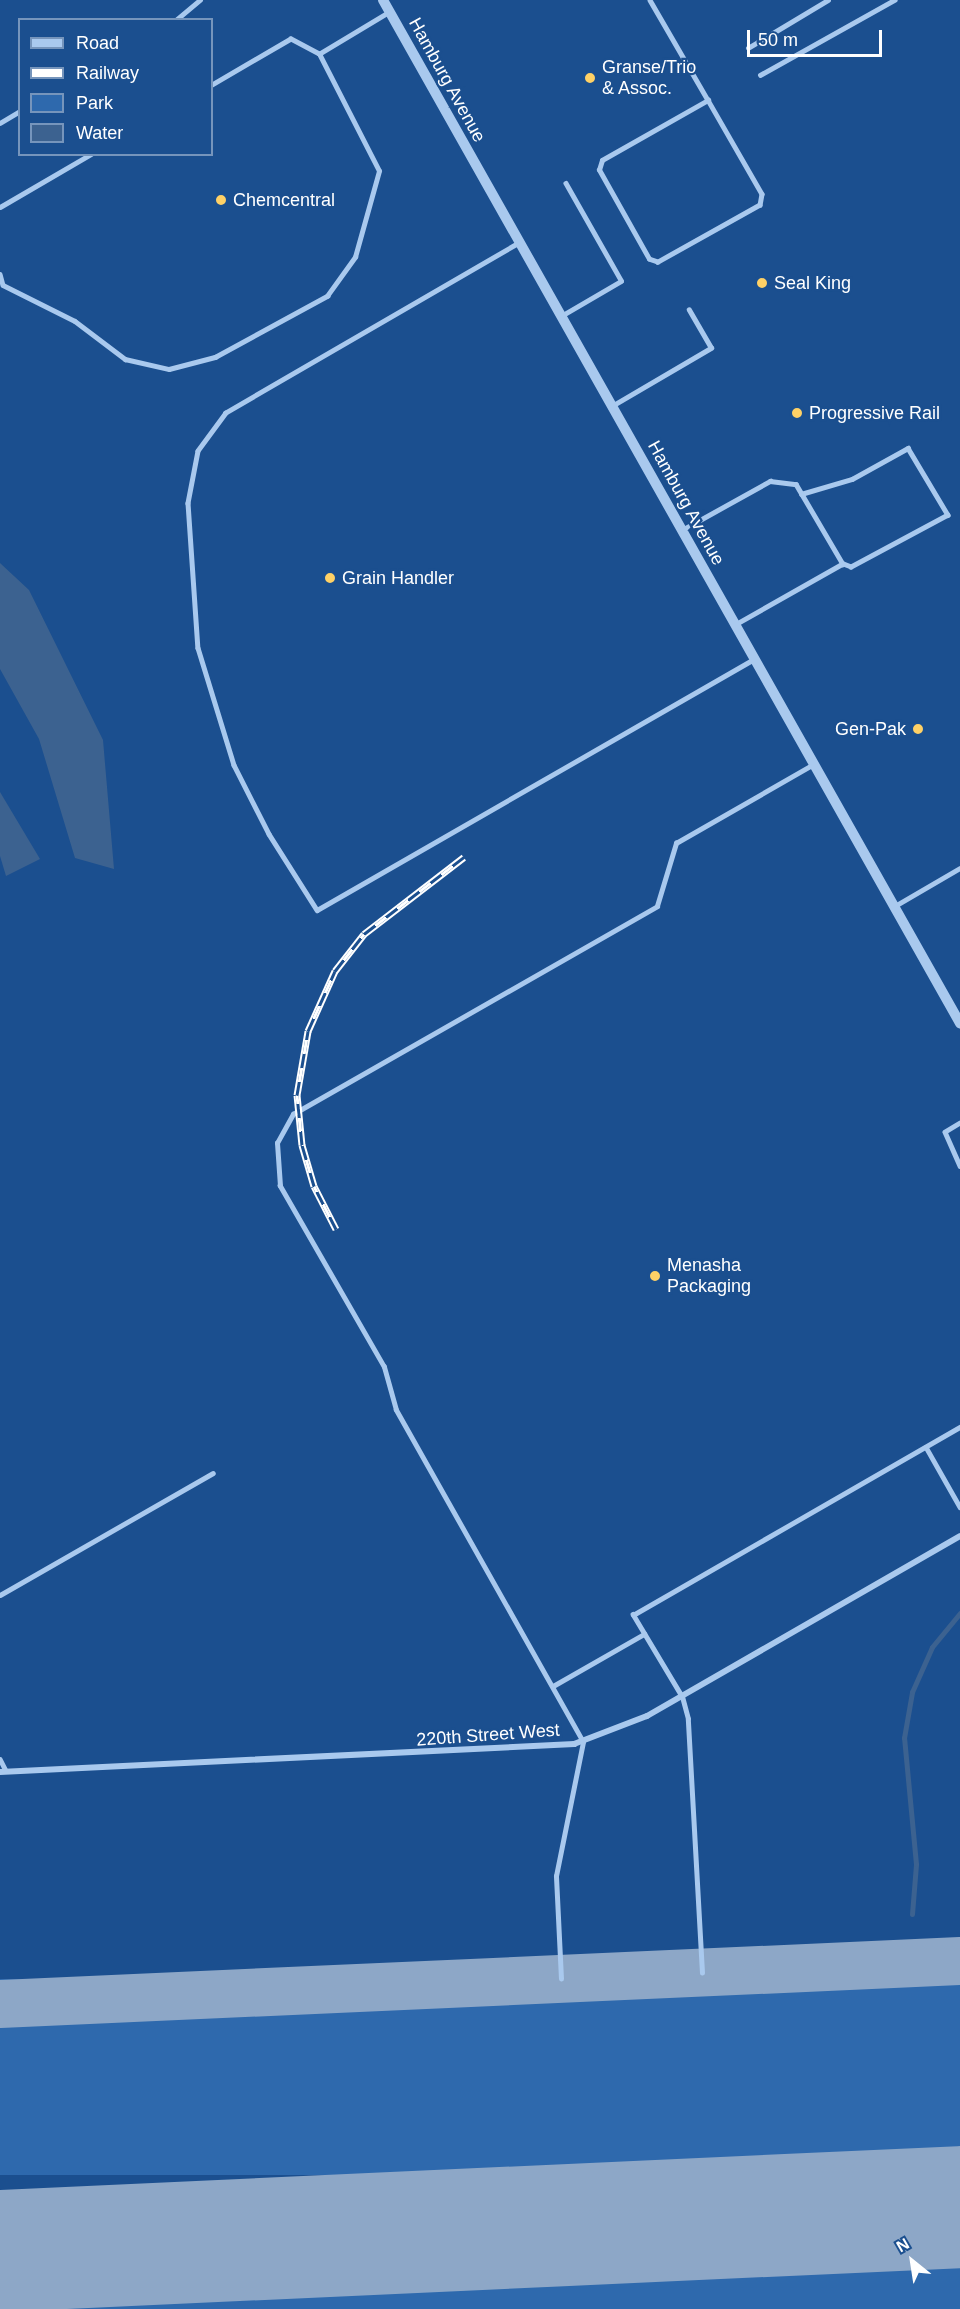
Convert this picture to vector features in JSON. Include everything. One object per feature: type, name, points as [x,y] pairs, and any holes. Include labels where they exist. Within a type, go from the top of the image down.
[{"type":"street","name":"Hamburg Avenue","points":[[383,0],[960,1023]]},
{"type":"street","name":"220th Street West","points":[[3,1772],[535,1749],[584,1742],[682,1698],[960,1536]]},
{"type":"lane","points":[[178,18],[200,0]]},
{"type":"lane","points":[[650,0],[708,100],[762,194],[760,205],[658,262],[649,259],[599,170],[602,160],[708,100]]},
{"type":"lane","points":[[748,48],[828,0]]},
{"type":"lane","points":[[760,75],[894,0]]},
{"type":"lane","points":[[319,54],[389,12]]},
{"type":"lane","points":[[0,274],[3,285],[75,321],[124,359],[169,369],[215,357],[327,296],[355,257],[379,171],[319,54],[291,39],[213,84]]},
{"type":"lane","points":[[0,123],[18,112]]},
{"type":"lane","points":[[0,207],[88,156]]},
{"type":"lane","points":[[560,316],[621,281],[566,184]]},
{"type":"lane","points":[[519,243],[226,413],[198,451],[188,503],[198,648],[234,765],[268,834],[316,910],[754,659]]},
{"type":"lane","points":[[612,406],[711,348],[689,310]]},
{"type":"lane","points":[[682,530],[770,480],[796,484],[801,494],[843,564],[851,567],[948,515],[908,448],[852,479],[801,494]]},
{"type":"lane","points":[[735,625],[843,564]]},
{"type":"lane","points":[[561,1979],[556,1876],[584,1742],[396,1410],[384,1368],[280,1186],[275,1156],[280,1130],[293,1114],[657,906],[676,843],[814,764]]},
{"type":"lane","points":[[895,906],[960,868]]},
{"type":"lane","points":[[960,1123],[945,1132],[960,1166]]},
{"type":"lane","points":[[702,1972],[688,1719],[682,1698],[633,1615],[960,1427]]},
{"type":"lane","points":[[926,1447],[960,1507]]},
{"type":"lane","points":[[0,1595],[213,1473]]},
{"type":"lane","points":[[553,1686],[644,1634]]},
{"type":"lane","points":[[0,1759],[3,1772]]},
{"type":"green space","points":[[0,1979],[960,1979],[960,2175],[0,2175]]},
{"type":"green space","points":[[960,2240],[960,2309],[0,2309],[0,2281]]},
{"type":"water","points":[[0,563],[29,590],[103,740],[114,869],[75,858],[39,739],[0,669]]},
{"type":"water","points":[[0,792],[40,859],[6,876],[0,856]]},
{"type":"waterway","points":[[912,1914],[916,1864],[904,1738],[912,1692],[932,1647],[960,1613]]},
{"type":"taxiway","points":[[0,2004],[960,1961]]},
{"type":"runway","points":[[0,2251],[960,2207]]},
{"type":"railway","points":[[336,1229],[314,1186],[302,1145],[297,1095],[308,1031],[335,971],[364,934],[464,857]]},
{"type":"place","name":"Granse/Trio & Assoc.","points":[[590,78]]},
{"type":"place","name":"Chemcentral","points":[[221,200]]},
{"type":"place","name":"Seal King","points":[[762,283]]},
{"type":"place","name":"Progressive Rail","points":[[797,413]]},
{"type":"place","name":"Grain Handler","points":[[330,578]]},
{"type":"place","name":"Gen-Pak","points":[[918,729]]},
{"type":"place","name":"Menasha Packaging","points":[[655,1276]]}]
